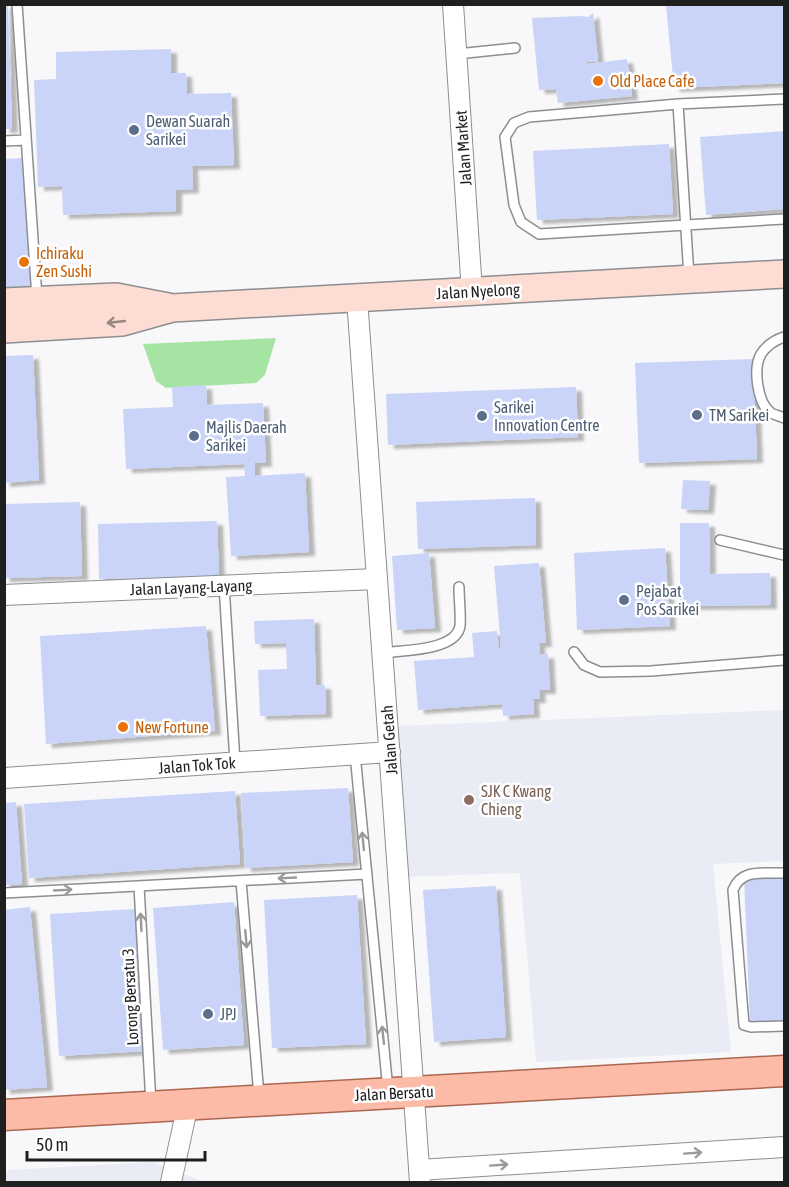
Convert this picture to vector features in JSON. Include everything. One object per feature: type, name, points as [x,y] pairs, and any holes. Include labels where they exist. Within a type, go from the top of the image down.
[{"type":"main road","name":"Jalan Nyelong","points":[[4,329],[123,322],[172,308],[784,274]]},
{"type":"main road","name":"Jalan Nyelong","points":[[4,302],[116,297],[172,308]]},
{"type":"main road","name":"Jalan Bersatu","points":[[4,1115],[784,1071]]},
{"type":"street","name":"Jalan Market","points":[[453,4],[472,292]]},
{"type":"street","name":"Jalan Getah","points":[[357,298],[390,752],[402,1092],[420,1176]]},
{"type":"street","name":"Jalan Layang-Layang","points":[[4,595],[377,579]]},
{"type":"street","name":"Jalan Tok Tok","points":[[4,778],[390,752]]},
{"type":"street","points":[[171,1182],[188,1104]]},
{"type":"street","points":[[420,1176],[453,1171],[784,1147]]},
{"type":"lane","points":[[16,4],[37,301]]},
{"type":"lane","points":[[457,54],[516,48]]},
{"type":"lane","points":[[784,99],[678,104],[529,117],[514,123],[505,137],[514,205],[521,222],[538,234],[784,219]]},
{"type":"lane","points":[[678,104],[689,280]]},
{"type":"lane","points":[[4,141],[26,140]]},
{"type":"lane","points":[[784,337],[773,341],[760,355],[757,374],[760,400],[770,412],[784,418]]},
{"type":"lane","points":[[720,540],[784,555]]},
{"type":"lane","points":[[224,585],[235,762]]},
{"type":"lane","points":[[383,652],[442,645],[453,639],[460,628],[459,587]]},
{"type":"lane","points":[[574,652],[584,665],[600,672],[651,671],[784,660]]},
{"type":"lane","points":[[355,754],[367,874],[402,1092]]},
{"type":"lane","points":[[784,873],[744,875],[737,880],[733,890],[744,1025],[751,1027],[784,1026]]},
{"type":"lane","points":[[4,893],[367,874]]},
{"type":"lane","points":[[241,881],[259,1100]]},
{"type":"lane","name":"Lorong Bersatu 3","points":[[139,886],[151,1106]]},
{"type":"shaded area","points":[[784,710],[784,861],[713,864],[731,1052],[536,1062],[520,873],[404,877],[397,726]]},
{"type":"shaded area","points":[[153,1162],[204,1182],[5,1182],[4,1172],[9,1170]]},
{"type":"green space","points":[[276,338],[265,375],[256,383],[166,388],[156,381],[143,344]]},
{"type":"building","points":[[4,4],[8,4],[12,129],[4,129]]},
{"type":"building","points":[[784,4],[784,83],[674,88],[666,6]]},
{"type":"building","points":[[593,13],[598,62],[586,61],[587,64],[627,59],[632,96],[558,103],[556,89],[539,90],[532,18],[588,17]]},
{"type":"building","name":"Dewan Suarah Sarikei","points":[[171,49],[171,73],[186,73],[187,94],[231,93],[234,165],[192,166],[193,189],[176,190],[176,211],[63,215],[62,186],[38,187],[34,80],[56,79],[56,52]]},
{"type":"building","points":[[784,131],[784,209],[706,215],[700,137]]},
{"type":"building","points":[[669,144],[673,214],[537,220],[533,151]]},
{"type":"building","points":[[23,158],[32,291],[4,293],[4,159]]},
{"type":"building","points":[[33,355],[39,480],[4,483],[4,356]]},
{"type":"building","points":[[753,359],[757,459],[639,463],[635,363]]},
{"type":"building","points":[[206,385],[207,405],[263,403],[266,463],[255,463],[255,476],[305,473],[309,552],[231,556],[226,477],[245,476],[244,464],[126,469],[123,409],[173,407],[172,387]]},
{"type":"building","name":"Sarikei Innovation Centre","points":[[576,387],[578,437],[388,445],[386,394]]},
{"type":"building","points":[[683,480],[710,481],[708,510],[681,509]]},
{"type":"building","points":[[535,498],[536,545],[418,549],[416,502]]},
{"type":"building","points":[[80,502],[82,576],[4,578],[4,504]]},
{"type":"building","points":[[217,521],[219,576],[99,579],[98,524]]},
{"type":"building","points":[[680,523],[709,523],[710,574],[770,573],[771,605],[680,606]]},
{"type":"building","points":[[665,548],[670,626],[577,630],[574,553]]},
{"type":"building","points":[[429,553],[435,628],[397,630],[392,556]]},
{"type":"building","points":[[539,563],[546,643],[539,643],[540,655],[548,654],[550,690],[539,690],[540,699],[533,699],[534,714],[503,716],[502,704],[418,710],[414,661],[474,657],[472,633],[497,631],[499,648],[501,648],[494,566]]},
{"type":"building","points":[[314,619],[316,685],[325,685],[326,714],[260,716],[258,670],[287,669],[286,643],[255,644],[254,621]]},
{"type":"building","points":[[206,626],[215,731],[46,744],[40,636]]},
{"type":"building","points":[[348,788],[353,862],[245,868],[241,793]]},
{"type":"building","points":[[235,791],[240,864],[29,878],[24,804]]},
{"type":"building","points":[[16,802],[22,884],[4,885],[4,803]]},
{"type":"building","points":[[784,876],[784,1023],[750,1024],[744,878]]},
{"type":"building","points":[[496,886],[506,1037],[434,1042],[423,890]]},
{"type":"building","points":[[357,895],[366,1044],[272,1048],[264,900]]},
{"type":"building","points":[[234,902],[244,1045],[163,1050],[153,908]]},
{"type":"building","points":[[30,907],[47,1087],[4,1090],[4,910]]},
{"type":"building","points":[[136,909],[145,1051],[59,1056],[50,914]]},
{"type":"place","name":"Old Place Cafe","points":[[598,81]]},
{"type":"place","name":"Dewan Suarah Sarikei","points":[[134,130]]},
{"type":"place","name":"Ichiraku Zen Sushi","points":[[24,262]]},
{"type":"place","name":"TM Sarikei","points":[[697,415]]},
{"type":"place","name":"Sarikei Innovation Centre","points":[[482,416]]},
{"type":"place","name":"Majlis Daerah Sarikei","points":[[194,436]]},
{"type":"place","name":"Pejabat Pos Sarikei","points":[[624,600]]},
{"type":"place","name":"New Fortune","points":[[123,727]]},
{"type":"place","name":"SJK C Kwang Chieng","points":[[469,800]]},
{"type":"place","name":"JPJ","points":[[208,1014]]}]
